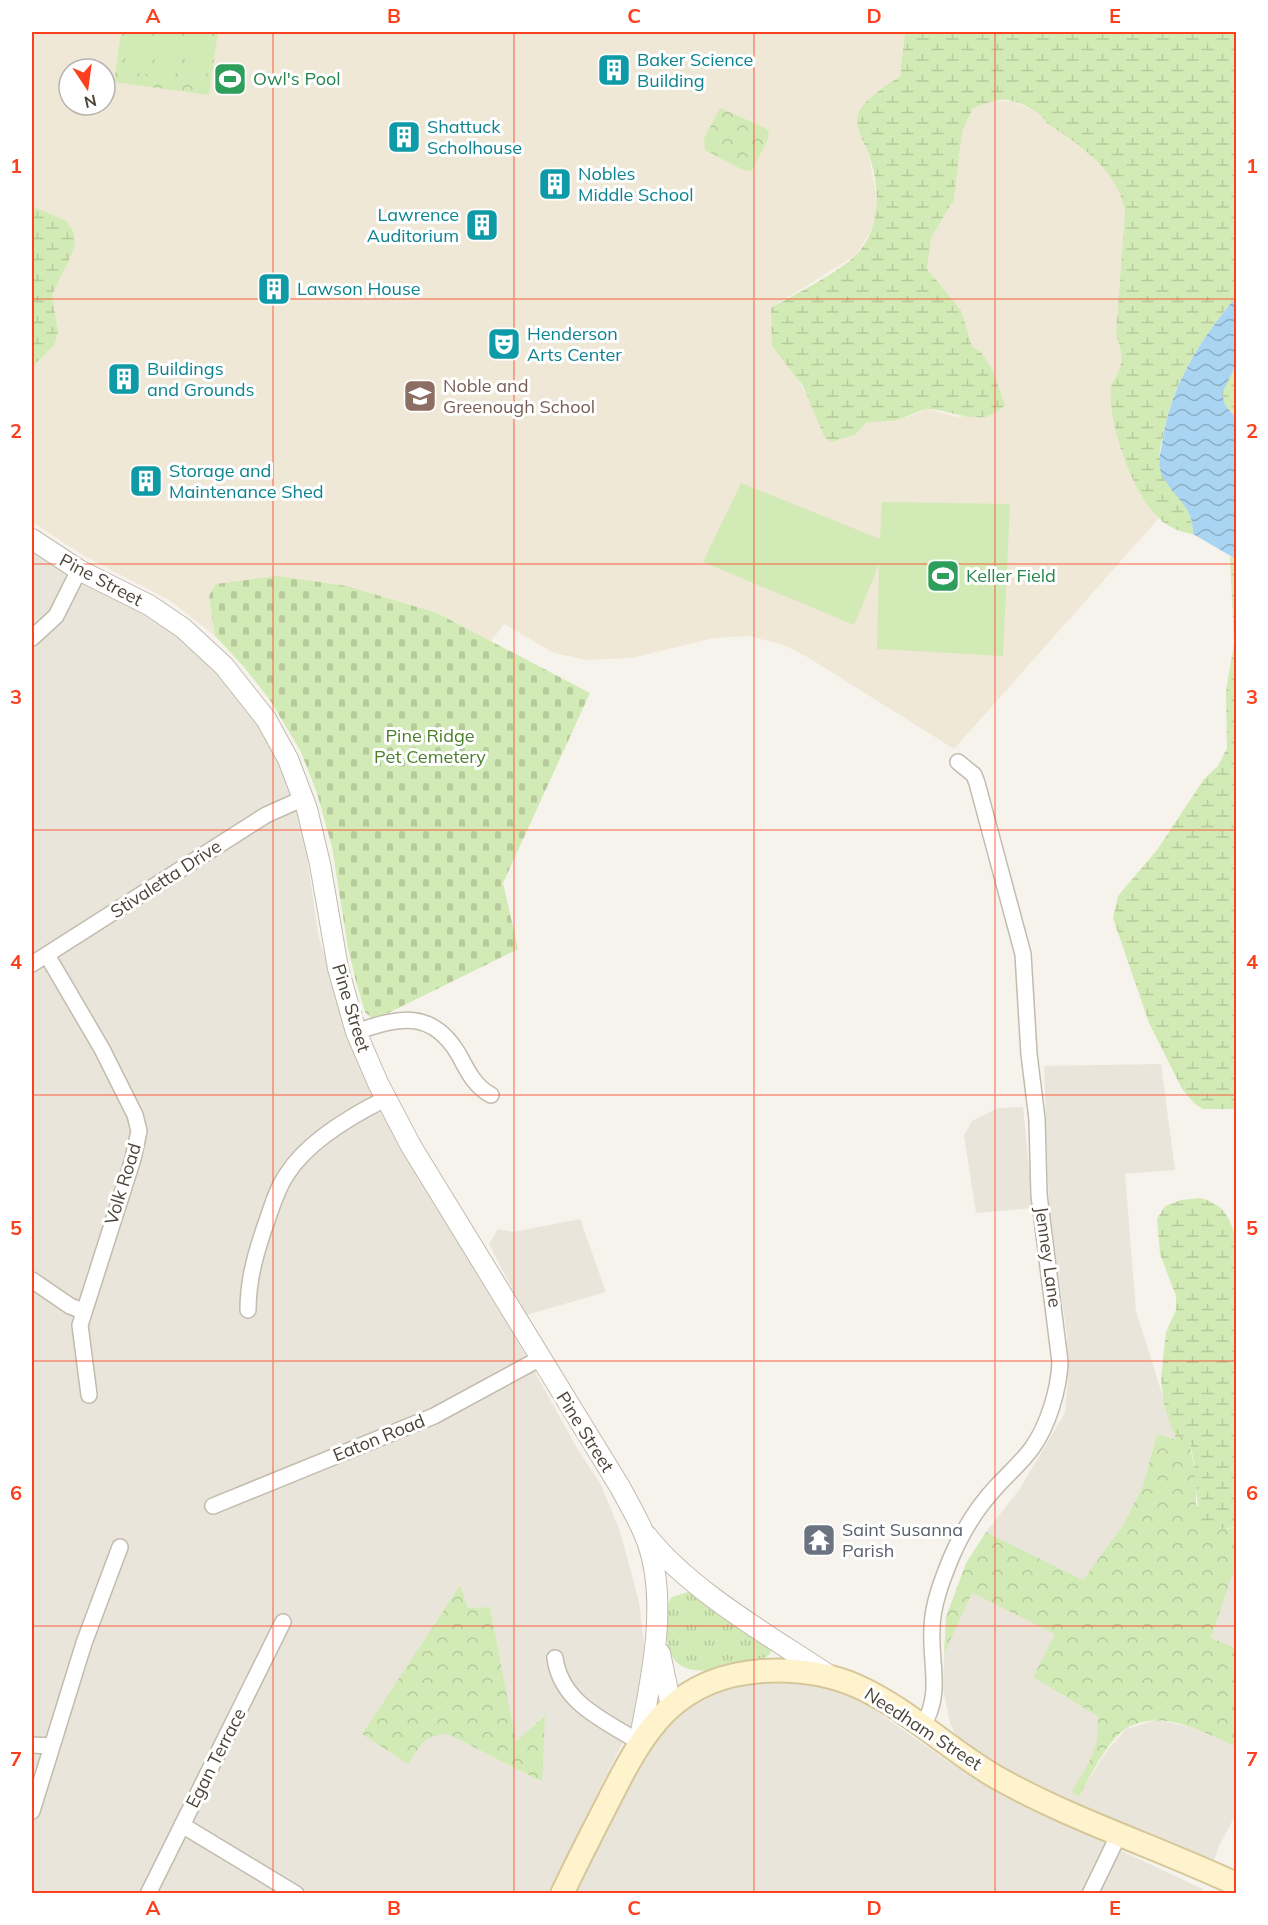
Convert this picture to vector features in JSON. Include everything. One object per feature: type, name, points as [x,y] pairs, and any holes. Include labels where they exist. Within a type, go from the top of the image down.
[{"type":"main road","name":"Needham Street","points":[[562,1893],[639,1742],[671,1706],[698,1687],[748,1673],[789,1671],[830,1676],[871,1693],[977,1765],[1014,1787],[1119,1834],[1234,1877]]},
{"type":"street","name":"Pine Street","points":[[32,539],[79,570],[167,616],[224,666],[254,702],[274,733],[304,798],[321,864],[334,951],[356,1032],[386,1099],[411,1146],[539,1359],[620,1487],[644,1533],[653,1567],[657,1632],[671,1706]]},
{"type":"street","points":[[32,638],[56,616],[79,570]]},
{"type":"street","name":"Jenney Lane","points":[[922,1727],[930,1713],[935,1696],[932,1622],[945,1573],[961,1538],[984,1502],[1024,1458],[1040,1435],[1060,1378],[1060,1362],[1039,1195],[1037,1119],[1029,1054],[1023,954],[977,783],[974,775],[958,762]]},
{"type":"street","name":"Stivaletta Drive","points":[[32,964],[266,815],[304,798]]},
{"type":"street","name":"Volk Road","points":[[47,955],[102,1049],[135,1115],[139,1131],[133,1159],[83,1311],[81,1338],[89,1395]]},
{"type":"street","points":[[356,1032],[406,1019],[429,1024],[455,1050],[477,1084],[490,1095]]},
{"type":"street","points":[[248,1310],[255,1255],[287,1173],[315,1145],[357,1114],[386,1099]]},
{"type":"street","points":[[32,1280],[70,1306],[83,1311]]},
{"type":"street","name":"Eaton Road","points":[[213,1506],[434,1416],[539,1359]]},
{"type":"street","name":"Pine Street","points":[[644,1533],[666,1557],[712,1595],[830,1676]]},
{"type":"street","points":[[32,1811],[84,1643],[120,1547]]},
{"type":"street","name":"Egan Terrace","points":[[148,1893],[283,1622]]},
{"type":"street","name":"Pine Street","points":[[639,1742],[652,1678],[657,1632]]},
{"type":"street","points":[[555,1658],[559,1680],[572,1697],[639,1742]]},
{"type":"street","points":[[32,1745],[51,1746]]},
{"type":"street","points":[[182,1825],[296,1893]]},
{"type":"street","points":[[1090,1893],[1119,1834]]},
{"type":"shaded area","name":"Noble and Greenough School","points":[[32,32],[905,32],[900,76],[884,89],[858,129],[869,157],[876,193],[877,220],[856,255],[771,308],[789,366],[811,401],[825,438],[856,434],[866,423],[901,419],[928,409],[958,417],[1005,405],[992,369],[981,352],[972,346],[961,310],[927,269],[931,238],[954,199],[962,132],[973,108],[993,101],[1013,101],[1041,114],[1044,121],[1067,135],[1090,154],[1111,176],[1122,195],[1125,211],[1116,334],[1122,353],[1119,370],[1111,385],[1122,453],[1144,499],[1159,518],[954,749],[809,658],[786,646],[750,636],[713,638],[632,658],[587,660],[554,653],[504,624],[491,641],[437,613],[347,586],[209,596],[215,636],[169,600],[86,557],[32,522]]},
{"type":"shaded area","points":[[32,552],[166,622],[226,677],[264,731],[302,821],[318,934],[347,1033],[577,1448],[600,1483],[620,1531],[639,1602],[644,1644],[642,1679],[633,1720],[548,1893],[32,1893]],"holes":[[[459,1586],[468,1608],[490,1607],[516,1743],[544,1715],[541,1782],[448,1734],[433,1734],[425,1739],[362,1734]]]},
{"type":"shaded area","points":[[1161,1064],[1175,1170],[1125,1174],[1136,1311],[1177,1441],[1157,1434],[1143,1486],[1123,1525],[1083,1580],[986,1532],[1019,1490],[1065,1413],[1068,1379],[1067,1335],[1049,1209],[1044,1066]]},
{"type":"shaded area","points":[[1023,1107],[1033,1208],[976,1213],[964,1136],[972,1121],[998,1108]]},
{"type":"shaded area","points":[[580,1219],[606,1292],[526,1315],[489,1244],[498,1229],[513,1232]]},
{"type":"shaded area","points":[[1236,1563],[1236,1648],[1211,1638]]},
{"type":"shaded area","points":[[972,1593],[1055,1634],[1033,1677],[1097,1716],[1099,1727],[1098,1744],[1073,1792],[1079,1796],[1105,1753],[1126,1729],[1156,1720],[1197,1728],[1236,1747],[1236,1814],[1219,1846],[1214,1861],[1073,1802],[996,1764],[957,1738],[950,1723],[943,1689],[944,1654]]},
{"type":"shaded area","points":[[749,1681],[786,1681],[821,1687],[862,1701],[947,1761],[1000,1794],[1203,1889],[1198,1894],[571,1894],[644,1751],[678,1713],[708,1694]]},
{"type":"green space","points":[[121,32],[218,32],[209,95],[117,82]]},
{"type":"green space","points":[[129,32],[152,32],[147,74],[124,72]]},
{"type":"green space","points":[[158,32],[181,32],[175,78],[153,75]]},
{"type":"green space","points":[[189,32],[211,32],[205,81],[182,79]]},
{"type":"green space","points":[[905,32],[1236,32],[1236,297],[1211,329],[1181,380],[1167,417],[1160,451],[1161,460],[1190,515],[1193,534],[1167,525],[1150,508],[1140,493],[1124,458],[1113,419],[1111,387],[1121,361],[1116,334],[1125,211],[1121,196],[1106,171],[1096,160],[1047,123],[1039,114],[1022,104],[1003,100],[973,108],[962,132],[954,199],[931,238],[927,269],[961,310],[972,346],[981,352],[992,369],[1005,405],[987,416],[978,417],[968,417],[940,410],[923,410],[899,419],[866,423],[856,434],[832,442],[825,438],[803,386],[772,346],[771,308],[816,283],[849,261],[871,233],[877,194],[873,168],[857,121],[864,104],[900,76]]},
{"type":"green space","points":[[720,108],[765,128],[769,132],[768,139],[752,170],[745,171],[705,150],[704,139]]},
{"type":"green space","points":[[32,206],[66,221],[74,233],[75,247],[52,295],[58,332],[54,345],[34,365],[32,392]]},
{"type":"green space","points":[[1236,365],[1236,418],[1225,405],[1221,393]]},
{"type":"green space","points":[[741,483],[880,539],[882,502],[1010,504],[1003,656],[877,649],[879,564],[854,625],[703,562]]},
{"type":"green space","points":[[1230,557],[1236,558],[1236,1109],[1203,1109],[1194,1103],[1182,1089],[1149,1023],[1113,918],[1118,896],[1157,850],[1204,779],[1218,766],[1227,748],[1226,691],[1234,643]]},
{"type":"green space","name":"Pine Ridge Pet Cemetery","points":[[277,576],[347,586],[437,613],[590,693],[503,883],[518,949],[374,1020],[365,1012],[356,981],[348,948],[332,847],[317,793],[301,752],[270,700],[215,636],[209,596],[216,584]]},
{"type":"green space","points":[[1200,1198],[1215,1204],[1225,1212],[1236,1239],[1236,1527],[1211,1530],[1202,1527],[1189,1440],[1173,1432],[1164,1404],[1161,1380],[1166,1332],[1176,1310],[1176,1296],[1160,1254],[1157,1219],[1165,1206],[1181,1200]]},
{"type":"green space","points":[[1174,1432],[1189,1440],[1196,1477],[1196,1506],[1228,1529],[1236,1527],[1236,1564],[1211,1638],[1236,1648],[1236,1747],[1183,1724],[1154,1720],[1140,1722],[1127,1728],[1113,1741],[1079,1797],[1072,1792],[1092,1756],[1097,1737],[1097,1716],[1033,1677],[1055,1634],[972,1593],[944,1654],[946,1617],[966,1563],[986,1532],[1083,1580],[1123,1525],[1143,1486],[1157,1434],[1176,1440]]},
{"type":"green space","points":[[460,1585],[468,1608],[490,1607],[516,1742],[545,1715],[542,1782],[448,1734],[433,1736],[424,1742],[408,1764],[362,1734]]},
{"type":"green space","points":[[689,1588],[772,1649],[769,1655],[761,1660],[717,1669],[690,1669],[679,1664],[671,1654],[667,1638],[666,1611],[672,1597],[688,1592]]},
{"type":"water","name":"Owl's Pool","points":[[225,63],[239,66],[235,95],[221,92]]},
{"type":"water","points":[[1236,297],[1236,365],[1222,393],[1225,405],[1236,418],[1236,559],[1193,534],[1190,516],[1162,475],[1160,462],[1167,418],[1181,380],[1211,329]]},
{"type":"place","name":"Baker Science Building","points":[[614,70]]},
{"type":"place","name":"Owl's Pool","points":[[230,79]]},
{"type":"place","name":"Shattuck Scholhouse","points":[[404,137]]},
{"type":"place","name":"Nobles Middle School","points":[[555,184]]},
{"type":"place","name":"Lawrence Auditorium","points":[[482,225]]},
{"type":"place","name":"Lawson House","points":[[274,289]]},
{"type":"place","name":"Henderson Arts Center","points":[[504,344]]},
{"type":"place","name":"Buildings and Grounds","points":[[124,379]]},
{"type":"place","name":"Noble and Greenough School","points":[[420,396]]},
{"type":"place","name":"Storage and Maintenance Shed","points":[[146,481]]},
{"type":"place","name":"Keller Field","points":[[943,576]]},
{"type":"place","name":"Saint Susanna Parish","points":[[819,1540]]}]
